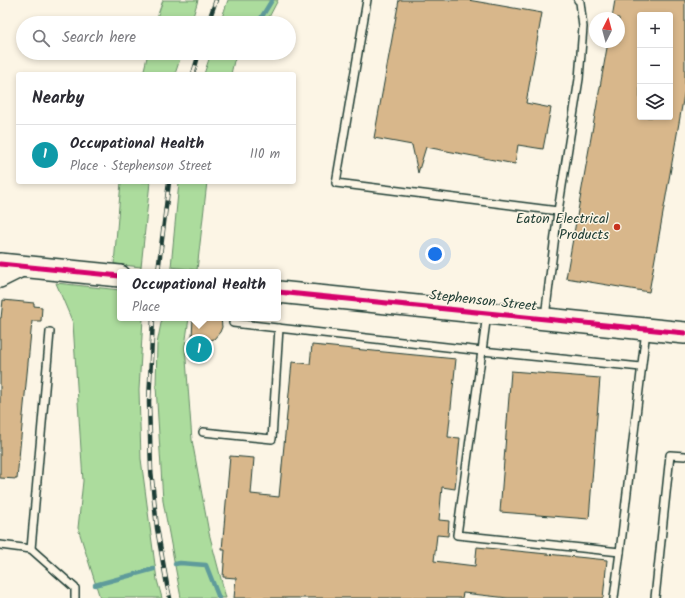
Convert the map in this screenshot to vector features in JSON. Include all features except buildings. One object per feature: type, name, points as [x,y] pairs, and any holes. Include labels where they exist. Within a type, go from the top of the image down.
[{"type":"street","points":[[0,264],[117,276]]},
{"type":"street","points":[[0,280],[26,267]]},
{"type":"street","name":"Stephenson Street","points":[[281,292],[685,333]]},
{"type":"lane","points":[[367,0],[336,183],[558,211]]},
{"type":"lane","points":[[545,319],[558,211],[579,79],[583,28],[580,2],[578,0]]},
{"type":"lane","points":[[487,314],[457,535],[620,552]]},
{"type":"lane","points":[[233,323],[641,367]]},
{"type":"lane","points":[[203,432],[272,439],[279,328]]},
{"type":"lane","points":[[614,598],[646,329]]},
{"type":"lane","points":[[31,549],[50,332]]},
{"type":"lane","points":[[655,598],[670,455],[685,456]]},
{"type":"lane","points":[[0,545],[31,549],[75,588],[75,598]]},
{"type":"green space","points":[[163,0],[198,0],[193,16],[157,16]]},
{"type":"green space","points":[[228,0],[278,0],[270,16],[222,16]]},
{"type":"green space","points":[[146,60],[180,60],[176,72],[143,72]]},
{"type":"green space","points":[[209,60],[235,60],[231,72],[205,72]]},
{"type":"green space","points":[[121,184],[150,184],[141,267],[114,264]]},
{"type":"green space","points":[[179,184],[207,184],[197,269],[171,267]]},
{"type":"green space","points":[[56,283],[117,290],[117,321],[143,321],[139,390],[141,459],[157,580],[162,598],[100,598],[78,528],[83,481],[73,323]]},
{"type":"green space","points":[[161,321],[189,321],[185,346],[192,440],[209,533],[226,598],[181,598],[163,501],[156,386],[157,344]]},
{"type":"waterway","points":[[262,16],[272,0]]},
{"type":"waterway","points":[[175,564],[206,565],[219,598]]},
{"type":"waterway","points":[[95,585],[154,569]]},
{"type":"railway","points":[[210,16],[216,0]]},
{"type":"railway","points":[[194,72],[197,60]]},
{"type":"railway","points":[[158,269],[169,184]]},
{"type":"railway","points":[[153,321],[149,402],[151,470],[157,528],[170,598]]},
{"type":"cycle path","points":[[0,264],[117,276]]},
{"type":"cycle path","points":[[281,292],[685,333]]},
{"type":"place","name":"Eaton Electrical Products","points":[[617,227]]},
{"type":"place","name":"Occupational Health","points":[[199,349]]}]
